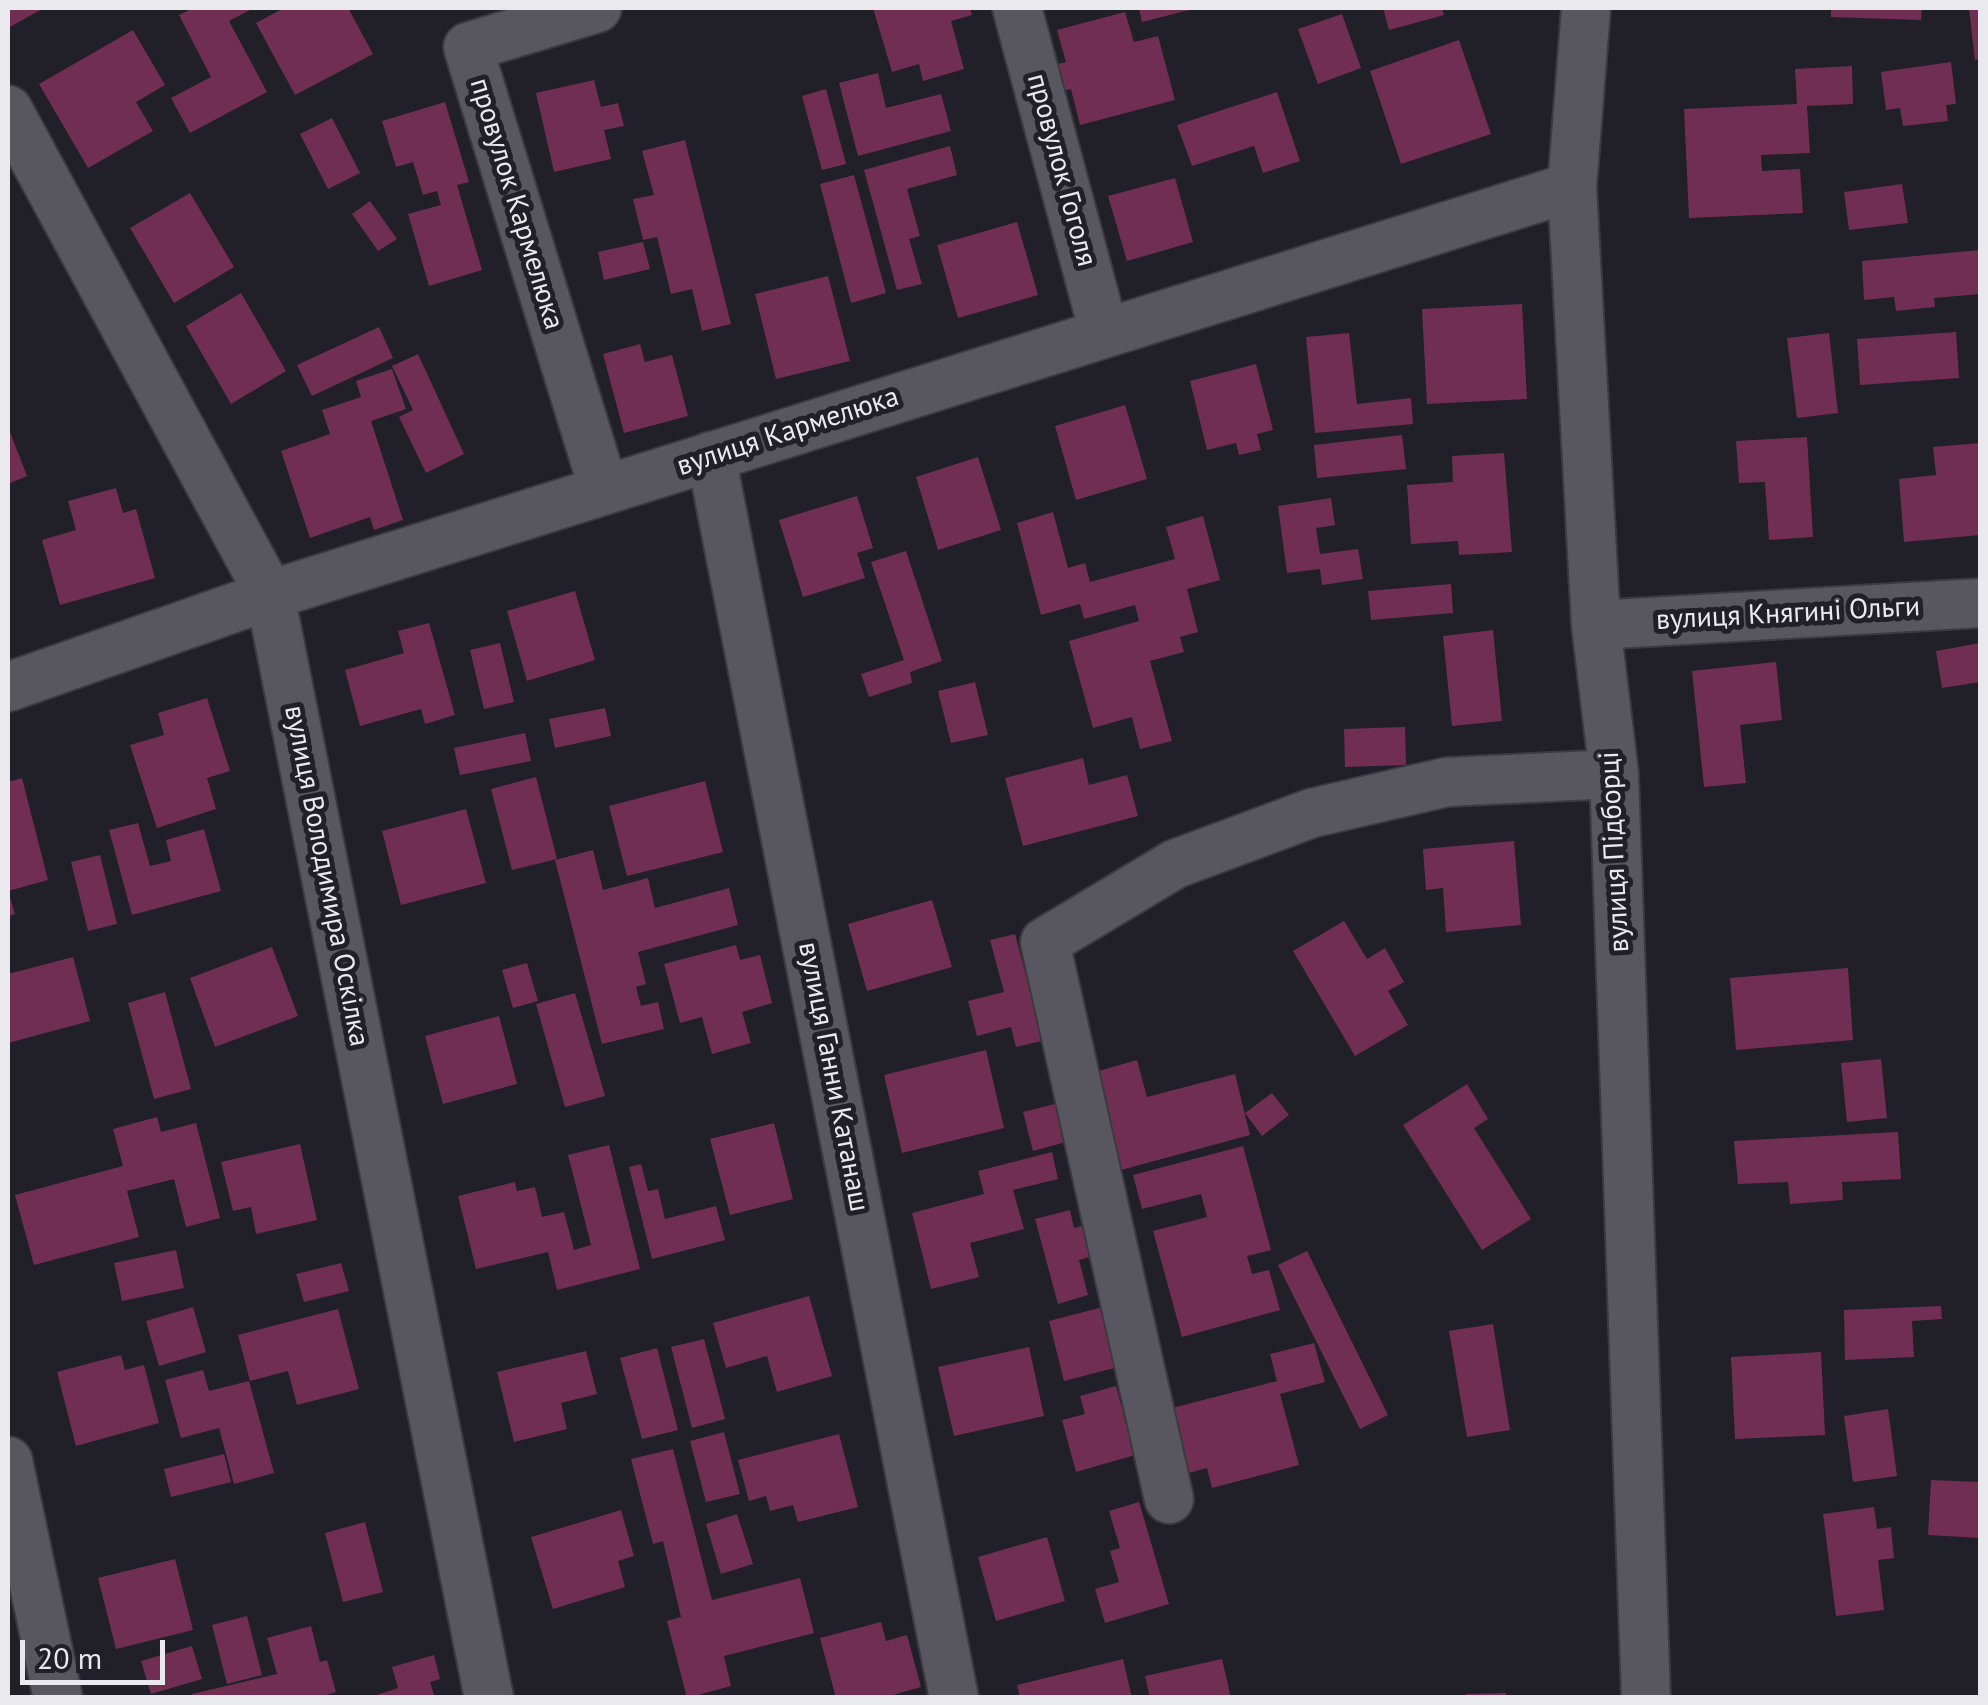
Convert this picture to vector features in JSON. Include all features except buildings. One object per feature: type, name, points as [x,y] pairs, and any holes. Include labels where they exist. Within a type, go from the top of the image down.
[{"type":"street","name":"провулок Кармелюка","points":[[597,8],[468,47],[604,490]]},
{"type":"street","name":"провулок Гоголя","points":[[1017,8],[1104,332]]},
{"type":"street","name":"вулиця Підборці","points":[[1586,8],[1572,187],[1596,625],[1614,774],[1646,1698]]},
{"type":"street","name":"вулиця Володимира Оскілка","points":[[11,122],[270,595],[489,1698]]},
{"type":"street","name":"вулиця Кармелюка","points":[[8,687],[270,595],[1572,187]]},
{"type":"street","name":"вулиця Ганни Катанаш","points":[[712,456],[954,1698]]},
{"type":"street","name":"вулиця Княгині Ольги","points":[[1596,625],[1980,604]]},
{"type":"street","points":[[1170,1499],[1045,942],[1175,864],[1312,813],[1447,782],[1614,774]]},
{"type":"street","points":[[8,1461],[58,1698]]}]
